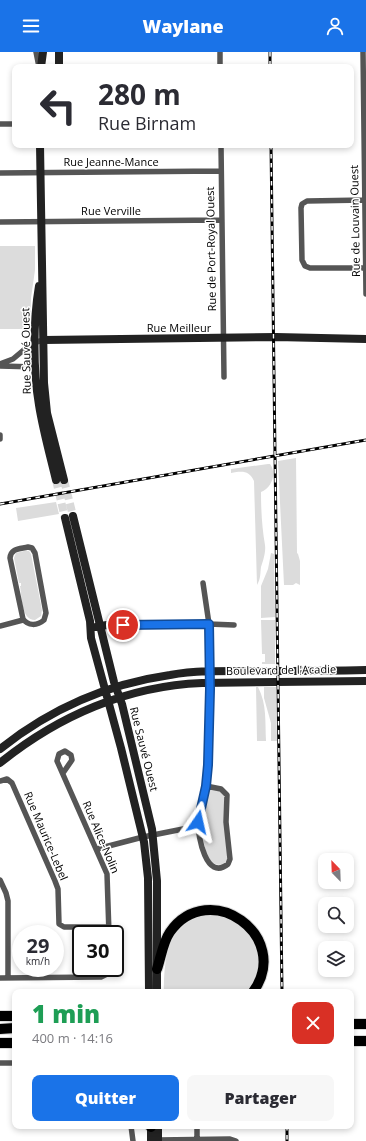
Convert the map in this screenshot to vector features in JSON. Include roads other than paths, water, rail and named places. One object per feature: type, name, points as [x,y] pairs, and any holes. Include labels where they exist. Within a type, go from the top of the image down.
[{"type":"highway","points":[[157,969],[166,939],[177,924],[188,916],[199,912],[210,910],[223,911],[243,920],[252,929],[259,941],[263,955],[263,968],[260,980],[255,989]]},
{"type":"highway","points":[[0,1016],[12,1016]]},
{"type":"highway","points":[[354,1024],[366,1024]]},
{"type":"highway","points":[[0,1029],[12,1028]]},
{"type":"highway","points":[[354,1041],[366,1041]]},
{"type":"highway","points":[[0,1043],[12,1043]]},
{"type":"main road","points":[[41,64],[44,52]]},
{"type":"main road","points":[[59,52],[59,64]]},
{"type":"main road","name":"Rue Sauvé Ouest","points":[[39,341],[36,367],[39,404],[60,480],[46,401],[43,366],[35,309],[42,269],[40,148]]},
{"type":"main road","name":"Rue Meilleur","points":[[39,341],[287,337],[366,339]]},
{"type":"main road","name":"Rue Sauvé Ouest","points":[[149,989],[148,878],[144,837],[91,638],[91,628],[69,517],[119,697],[152,835],[157,881],[157,989]]},
{"type":"main road","points":[[91,628],[100,626],[209,624],[210,682]]},
{"type":"main road","name":"Boulevard de l'Acadie","points":[[0,749],[49,716],[72,704],[116,687],[164,676],[210,672],[366,670]]},
{"type":"main road","name":"Boulevard de l'Acadie","points":[[0,763],[49,728],[79,713],[119,697],[164,686],[210,682],[366,681]]},
{"type":"main road","points":[[152,1129],[156,1141]]},
{"type":"main road","points":[[156,1141],[158,1129]]},
{"type":"street","points":[[36,52],[39,64]]},
{"type":"street","points":[[220,52],[220,64]]},
{"type":"street","name":"Rue de Louvain Ouest","points":[[363,52],[366,294]]},
{"type":"street","points":[[0,124],[12,124]]},
{"type":"street","name":"Rue de Port-Royal Ouest","points":[[221,148],[224,377]]},
{"type":"street","name":"Rue Jeanne-Mance","points":[[0,173],[221,171]]},
{"type":"street","points":[[365,200],[308,201],[302,204],[301,210],[302,260],[305,266],[310,268],[366,268]]},
{"type":"street","name":"Rue Verville","points":[[0,222],[222,220]]},
{"type":"street","points":[[0,365],[13,359],[30,344],[39,341]]},
{"type":"street","points":[[0,365],[36,367]]},
{"type":"street","points":[[0,626],[23,620],[29,624],[37,624],[44,620],[46,613],[34,553],[33,549],[28,547],[14,550],[11,552],[10,556],[23,620]]},
{"type":"street","points":[[203,584],[209,624],[234,625]]},
{"type":"street","points":[[206,786],[221,789],[225,792],[228,799],[226,822],[230,861],[224,867],[215,868],[208,862],[198,826],[199,814],[206,786],[210,682]]},
{"type":"street","name":"Rue Alice-Nolin","points":[[63,773],[97,849],[108,878],[109,925]]},
{"type":"street","name":"Rue Maurice-Lebel","points":[[0,781],[8,779],[12,782],[56,883],[59,924],[64,927],[72,927]]},
{"type":"street","points":[[97,849],[152,835],[198,826]]},
{"type":"street","points":[[0,880],[8,901],[8,978]]},
{"type":"street","points":[[0,978],[101,977]]},
{"type":"street","points":[[0,1064],[12,1063]]},
{"type":"street","points":[[131,1129],[133,1141]]},
{"type":"street","points":[[197,1129],[197,1139]]},
{"type":"street","points":[[156,1141],[230,1138],[236,1141]]},
{"type":"tunnel","points":[[56,480],[65,518]]},
{"type":"tunnel","points":[[64,480],[73,516]]},
{"type":"railway","points":[[270,52],[270,64]]},
{"type":"railway","points":[[271,148],[282,989]]},
{"type":"railway","points":[[0,504],[366,440]]},
{"type":"railway","points":[[287,1129],[287,1141]]}]
